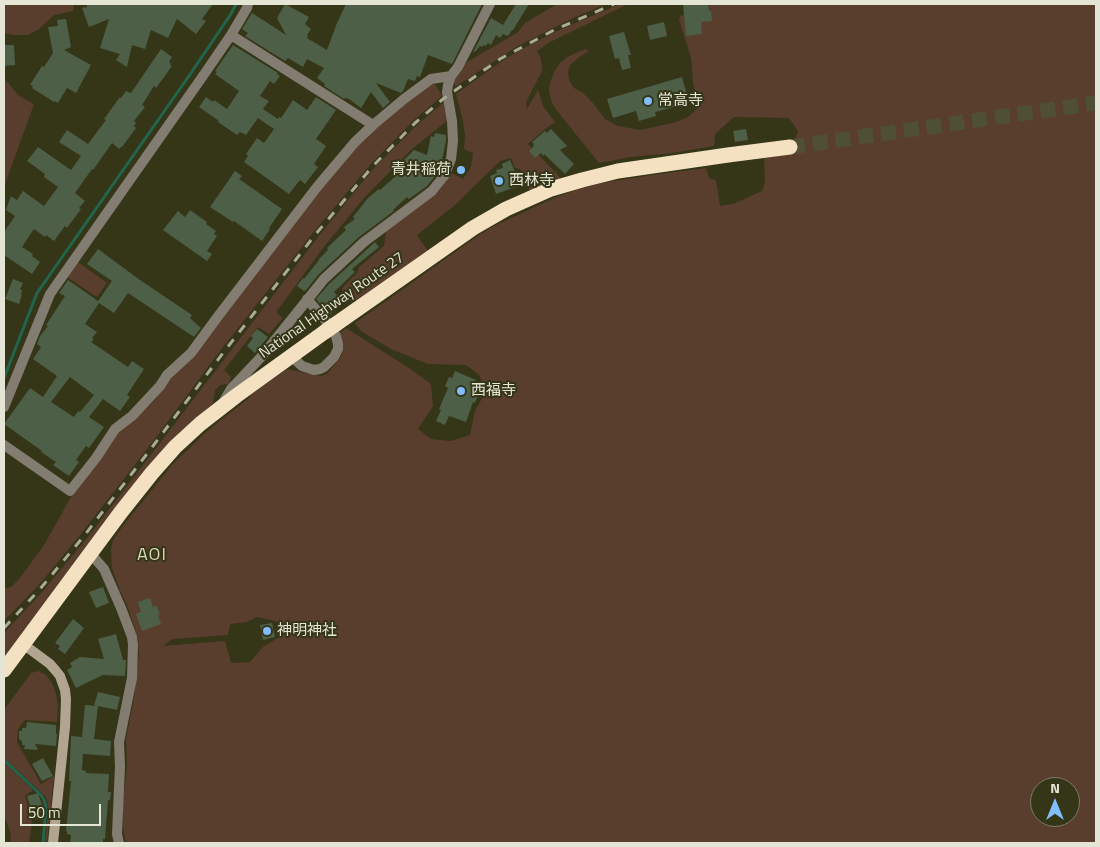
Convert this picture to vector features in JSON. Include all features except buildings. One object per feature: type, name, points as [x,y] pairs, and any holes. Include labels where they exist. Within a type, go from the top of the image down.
[{"type":"highway","name":"National Highway Route 27","points":[[4,670],[157,466],[187,436],[219,408],[473,228],[506,209],[551,189],[597,176],[618,171],[790,147]]},
{"type":"main road","points":[[23,644],[50,664],[60,676],[65,690],[65,727],[53,843]]},
{"type":"street","points":[[4,407],[50,294],[231,35],[248,4]]},
{"type":"street","points":[[219,408],[231,389],[262,355],[324,279],[364,242],[432,191],[444,176],[451,159],[453,141],[447,92],[451,76],[458,67],[490,4]]},
{"type":"street","points":[[231,35],[373,124]]},
{"type":"street","points":[[4,445],[70,491],[96,458],[114,429],[132,416],[160,386],[167,374],[192,353],[317,187],[355,142],[373,124],[431,79],[451,76]]},
{"type":"street","points":[[291,356],[302,366],[314,370],[324,367],[338,350],[336,336],[307,299]]},
{"type":"street","points":[[90,553],[104,569],[121,608],[132,637],[133,645],[132,678],[119,742],[120,766],[117,834],[119,843]]},
{"type":"shaded area","points":[[4,4],[74,4],[73,11],[54,15],[39,29],[28,35],[14,35],[4,33]]},
{"type":"shaded area","points":[[557,4],[606,4],[573,18],[518,46],[455,87],[454,81],[467,62],[517,33],[525,23]]},
{"type":"shaded area","points":[[620,4],[628,4],[550,42],[537,51],[541,59],[542,71],[526,102],[527,109],[538,90],[543,106],[555,122],[528,144],[562,179],[530,191],[520,169],[515,168],[511,158],[500,161],[455,205],[417,235],[428,251],[352,303],[343,293],[342,288],[357,273],[359,267],[384,246],[386,231],[439,191],[452,173],[463,179],[471,167],[473,153],[464,149],[463,121],[456,94],[520,50],[555,32]]},
{"type":"shaded area","points":[[712,4],[1096,4],[1096,843],[126,843],[123,827],[123,802],[127,764],[126,739],[134,698],[139,653],[138,639],[112,568],[111,551],[113,540],[172,465],[204,434],[252,394],[287,369],[321,376],[327,374],[340,358],[343,351],[340,333],[346,328],[431,384],[433,406],[418,429],[431,439],[451,441],[470,435],[475,411],[486,391],[479,375],[466,365],[428,364],[391,349],[361,331],[355,323],[494,226],[554,198],[576,190],[601,183],[652,175],[706,168],[709,178],[716,180],[720,206],[733,204],[762,191],[765,182],[764,158],[790,154],[798,131],[789,118],[734,117],[715,134],[714,146],[599,163],[552,103],[549,90],[554,72],[567,57],[585,49],[589,51],[570,65],[568,72],[569,80],[574,88],[582,92],[593,103],[605,119],[618,126],[640,130],[676,122],[688,117],[698,108],[691,58],[679,19],[680,16]],"holes":[[[257,617],[279,622],[281,636],[264,646],[250,662],[231,663],[225,641],[163,646],[172,639],[228,635],[230,624],[247,622]]]},
{"type":"shaded area","points":[[4,78],[19,96],[34,104],[4,187]]},
{"type":"shaded area","points":[[431,84],[435,84],[441,97],[413,121],[370,165],[312,234],[220,351],[81,534],[38,586],[4,621],[4,588],[11,587],[20,578],[44,545],[71,497],[100,461],[118,433],[154,401],[174,373],[222,319],[320,189],[357,145]]},
{"type":"shaded area","points":[[444,102],[448,120],[412,149],[364,198],[323,248],[277,311],[283,318],[269,334],[258,327],[224,370],[231,377],[229,384],[220,385],[215,390],[213,403],[210,407],[123,498],[4,657],[4,633],[42,592],[87,538],[318,237],[374,168],[417,125]]},
{"type":"shaded area","points":[[78,262],[107,283],[97,297],[67,277]]},
{"type":"shaded area","points":[[38,671],[46,675],[56,693],[58,706],[57,722],[25,720],[18,729],[17,742],[41,784],[54,776],[47,843],[45,843],[48,807],[45,796],[4,758],[4,710],[31,673]]},
{"type":"shaded area","points":[[4,762],[33,790],[25,796],[32,820],[29,843],[11,843],[10,831],[4,818]]},
{"type":"waterway","points":[[4,378],[37,293],[191,73],[236,4]]},
{"type":"waterway","points":[[4,760],[44,800],[46,807],[43,843]]},
{"type":"tunnel","points":[[790,147],[1096,103]]},
{"type":"railway","points":[[4,628],[40,589],[84,536],[315,235],[372,167],[415,123],[443,99],[500,59],[554,30],[614,4]]},
{"type":"place","name":"常高寺","points":[[648,101]]},
{"type":"place","name":"青井稲荷","points":[[461,170]]},
{"type":"place","name":"西林寺","points":[[499,181]]},
{"type":"place","name":"西福寺","points":[[461,391]]},
{"type":"place","name":"神明神社","points":[[267,631]]},
{"type":"district","name":"AOI","points":[[152,556]]}]
